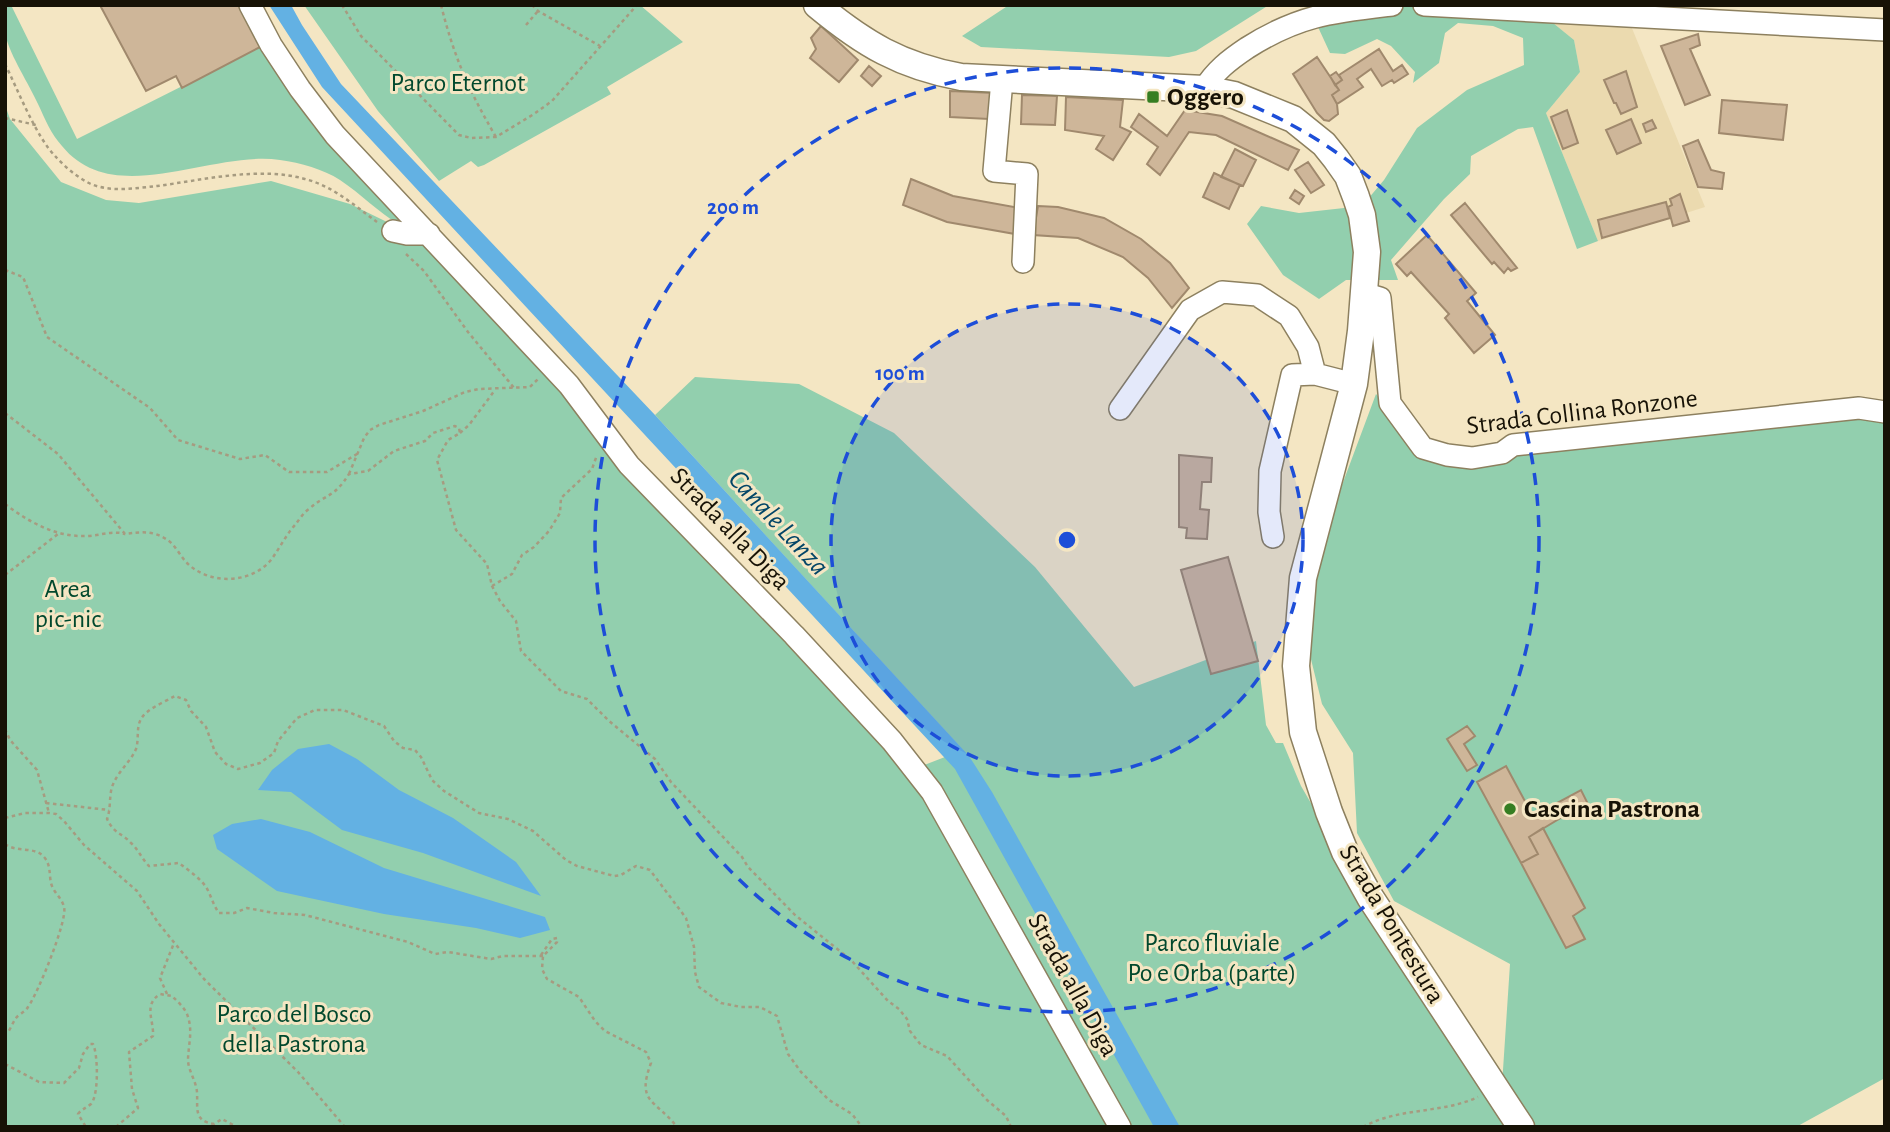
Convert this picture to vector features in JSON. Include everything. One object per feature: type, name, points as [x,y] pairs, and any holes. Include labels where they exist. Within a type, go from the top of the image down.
[{"type":"main road","name":"Strada Pontestura","points":[[817,5],[843,26],[903,62],[934,72],[961,77],[1204,89],[1234,94],[1293,119],[1324,144],[1348,176],[1362,215],[1367,252],[1354,384],[1303,578],[1296,666],[1303,732],[1329,812],[1351,863],[1370,897],[1521,1127]]},
{"type":"street","name":"Strada alla Diga","points":[[250,5],[271,45],[335,135],[569,384],[629,465],[794,635],[892,741],[932,792],[1120,1127]]},
{"type":"street","points":[[1204,89],[1211,77],[1234,56],[1298,20],[1335,11],[1392,5]]},
{"type":"street","points":[[1424,5],[1885,30]]},
{"type":"street","points":[[1002,80],[994,171],[1027,174],[1023,262]]},
{"type":"street","points":[[393,231],[429,234]]},
{"type":"street","points":[[1120,409],[1191,310],[1222,292],[1257,295],[1289,316],[1308,347],[1315,374]]},
{"type":"street","name":"Strada Collina Ronzone","points":[[1363,293],[1380,298],[1390,403],[1423,448],[1447,455],[1472,457],[1502,453],[1513,445],[1859,408],[1885,412]]},
{"type":"street","points":[[1273,537],[1269,512],[1270,471],[1292,375],[1315,374],[1354,384]]},
{"type":"path","points":[[342,5],[361,36],[459,135],[471,138],[496,136],[552,101],[637,5]]},
{"type":"path","points":[[442,5],[460,69],[496,136]]},
{"type":"path","points":[[532,5],[600,46]]},
{"type":"path","points":[[526,25],[538,11]]},
{"type":"path","points":[[5,64],[53,155],[68,169],[90,183],[110,188],[141,188],[255,174],[306,179],[332,190],[393,231],[402,250],[424,271],[468,332],[515,389]]},
{"type":"path","points":[[5,118],[36,125]]},
{"type":"path","points":[[5,270],[23,277],[47,337],[150,408],[178,440],[240,459],[265,455],[289,472],[327,472],[357,454]]},
{"type":"path","points":[[5,504],[22,517],[58,534],[86,536],[149,531],[169,540],[187,563],[200,573],[219,578],[244,579],[257,573],[270,561],[285,537],[309,508],[339,490],[364,438],[379,425],[424,411],[466,392],[530,387],[552,366]]},
{"type":"path","points":[[496,389],[469,425],[448,440],[437,460],[456,530],[487,564],[492,586],[516,621],[521,651],[561,691],[587,699],[655,760],[671,782],[794,915],[851,960],[888,1001],[899,1009],[921,1045],[947,1056],[987,1100],[1006,1116],[1011,1127]]},
{"type":"path","points":[[5,413],[58,454],[125,534]]},
{"type":"path","points":[[349,474],[368,471],[394,451],[425,441],[433,433],[455,426],[460,433]]},
{"type":"path","points":[[492,586],[512,574],[522,555],[549,531],[560,513],[561,498],[592,469],[597,454]]},
{"type":"path","points":[[5,575],[58,534]]},
{"type":"path","points":[[677,1127],[666,1113],[650,1102],[644,1088],[651,1063],[646,1052],[605,1031],[579,997],[547,979],[542,969],[542,955],[552,939],[557,937],[558,942],[542,955],[491,959],[448,952],[435,954],[408,942],[305,915],[247,908],[234,913],[219,913],[200,879],[179,863],[149,866],[132,843],[113,832],[107,820],[111,789],[116,777],[134,753],[138,742],[136,733],[146,712],[175,696],[186,700],[191,711],[206,727],[215,752],[226,764],[238,769],[260,762],[274,753],[278,741],[297,718],[315,710],[344,710],[384,726],[394,741],[403,748],[415,750],[432,780],[443,791],[479,813],[508,819],[533,831],[566,860],[577,866],[614,876],[636,866],[650,870],[686,918],[694,947],[695,972],[699,986],[721,1003],[760,1007],[777,1016],[788,1054],[801,1072],[829,1100],[852,1114],[862,1127]]},
{"type":"path","points":[[5,729],[10,740],[37,769],[49,813]]},
{"type":"path","points":[[46,803],[110,810]]},
{"type":"path","points":[[5,818],[25,813],[49,813],[56,814],[64,821],[84,845],[137,891],[204,979],[298,1072],[345,1127]]},
{"type":"path","points":[[5,844],[20,850],[35,851],[45,858],[51,871],[51,885],[64,906],[65,918],[36,992],[27,1009],[5,1033]]},
{"type":"path","points":[[167,994],[160,978],[174,943]]},
{"type":"path","points":[[116,1127],[138,1108],[132,1090],[129,1052],[153,1037],[150,1007],[153,998],[160,993],[172,996],[188,1015],[188,1060],[195,1081],[195,1107],[199,1118],[214,1124],[222,1119],[237,1127]]},
{"type":"path","points":[[5,1064],[39,1082],[64,1083],[79,1068],[83,1054],[90,1044],[93,1044],[97,1053],[97,1091],[91,1103],[78,1114],[86,1127]]},
{"type":"path","points":[[1363,1127],[1409,1112],[1461,1105],[1496,1089]]},
{"type":"shaded area","points":[[1542,14],[1627,16],[1705,207],[1598,241],[1546,113],[1580,72],[1574,40]]},
{"type":"green space","points":[[5,5],[11,5],[77,139],[264,45],[314,127],[407,221],[400,225],[333,176],[288,161],[253,159],[136,176],[108,174],[83,165],[62,146],[48,126],[16,61],[5,33]]},
{"type":"green space","name":"Parco Eternot","points":[[304,5],[640,5],[683,42],[607,87],[611,94],[484,165],[478,167],[471,161],[439,181],[378,111]]},
{"type":"green space","points":[[1009,5],[1269,5],[1196,51],[1169,57],[981,47],[962,36]]},
{"type":"green space","points":[[1395,5],[1542,14],[1574,40],[1580,72],[1546,113],[1598,241],[1577,249],[1533,127],[1518,129],[1471,156],[1470,174],[1444,199],[1391,260],[1398,280],[1346,280],[1319,299],[1283,275],[1247,224],[1261,206],[1299,213],[1362,206],[1384,180],[1417,128],[1467,90],[1524,65],[1523,38],[1493,26],[1458,23],[1445,33],[1439,63],[1413,83],[1415,72],[1391,46],[1377,39],[1345,54],[1330,53],[1318,27]]},
{"type":"green space","points":[[5,105],[10,119],[61,182],[106,200],[139,203],[271,181],[350,204],[420,238],[914,769],[963,750],[655,415],[695,377],[799,384],[894,433],[1035,567],[1134,687],[1256,641],[1266,725],[1276,743],[1283,743],[1301,786],[1330,836],[1518,1127],[5,1127]]},
{"type":"green space","points":[[1376,394],[1430,456],[1885,413],[1885,1078],[1796,1127],[1530,1127],[1502,1085],[1510,964],[1394,901],[1357,833],[1353,753],[1322,704],[1307,643],[1323,536]]},
{"type":"water","points":[[269,5],[291,5],[341,84],[655,415],[969,756],[992,792],[1180,1127],[1154,1127],[955,769],[322,87]]},
{"type":"water","points":[[329,744],[357,759],[399,790],[453,818],[516,862],[541,896],[423,853],[342,830],[291,792],[258,790],[272,770],[298,749]]},
{"type":"water","points":[[261,819],[310,832],[384,868],[545,917],[550,930],[520,938],[476,928],[384,914],[277,891],[217,849],[213,835],[232,824]]},
{"type":"building","points":[[243,5],[264,45],[182,88],[176,76],[146,91],[101,7]]},
{"type":"building","points":[[821,26],[858,60],[839,82],[810,58],[816,49],[811,38]]},
{"type":"building","points":[[1698,34],[1700,45],[1690,49],[1710,95],[1685,105],[1661,46]]},
{"type":"building","points":[[1379,49],[1393,71],[1402,65],[1408,74],[1394,83],[1392,80],[1382,86],[1371,69],[1357,79],[1363,87],[1337,104],[1332,95],[1339,90],[1335,85],[1342,80],[1339,75]]},
{"type":"building","points":[[1317,57],[1339,90],[1332,95],[1338,114],[1329,121],[1317,113],[1293,74]]},
{"type":"building","points":[[869,66],[881,76],[872,86],[861,76]]},
{"type":"building","points":[[1626,71],[1637,107],[1621,114],[1604,80]]},
{"type":"building","points":[[1336,72],[1342,80],[1335,85],[1330,76]]},
{"type":"building","points":[[950,91],[994,93],[989,119],[950,117]]},
{"type":"building","points":[[1022,95],[1057,96],[1055,125],[1021,124]]},
{"type":"building","points":[[1066,97],[1123,100],[1120,127],[1131,132],[1113,160],[1096,149],[1104,136],[1065,130]]},
{"type":"building","points":[[1722,100],[1787,105],[1783,140],[1719,133]]},
{"type":"building","points":[[1185,110],[1222,116],[1299,150],[1288,170],[1216,135],[1189,132],[1160,175],[1147,164],[1158,147],[1131,127],[1139,114],[1167,136]]},
{"type":"building","points":[[1567,110],[1578,143],[1563,149],[1551,117]]},
{"type":"building","points":[[1631,119],[1641,143],[1617,154],[1606,130]]},
{"type":"building","points":[[1652,120],[1656,128],[1646,132],[1643,124]]},
{"type":"building","points":[[1698,140],[1711,170],[1724,173],[1722,189],[1698,187],[1683,146]]},
{"type":"building","points":[[1235,149],[1256,160],[1243,186],[1221,177]]},
{"type":"building","points":[[1308,162],[1324,185],[1311,193],[1295,170]]},
{"type":"building","points":[[1214,173],[1240,185],[1229,209],[1203,197]]},
{"type":"building","points":[[911,179],[953,196],[1019,208],[1015,234],[947,222],[903,205]]},
{"type":"building","points":[[1295,190],[1304,196],[1299,204],[1290,198]]},
{"type":"building","points":[[1680,194],[1689,221],[1673,226],[1668,207],[1672,205],[1670,199]]},
{"type":"building","points":[[1666,202],[1670,218],[1602,238],[1598,220]]},
{"type":"building","points":[[1465,203],[1517,268],[1511,271],[1508,268],[1504,273],[1494,262],[1492,264],[1451,215]]},
{"type":"building","points":[[1038,206],[1058,207],[1104,218],[1141,239],[1170,263],[1189,288],[1172,308],[1148,278],[1123,257],[1078,238],[1033,235]]},
{"type":"building","points":[[1427,235],[1476,293],[1467,301],[1495,335],[1474,353],[1445,318],[1449,314],[1411,272],[1407,276],[1396,264]]},
{"type":"building","points":[[1179,455],[1212,458],[1211,482],[1202,482],[1200,509],[1209,510],[1207,539],[1186,538],[1187,528],[1179,527]]},
{"type":"building","points":[[1228,557],[1258,661],[1211,674],[1181,570]]},
{"type":"building","points":[[1467,726],[1475,736],[1464,744],[1477,765],[1467,771],[1447,739]]},
{"type":"building","name":"Cascina Pastrona","points":[[1506,766],[1533,816],[1581,790],[1587,802],[1529,837],[1538,854],[1521,863],[1477,782]]},
{"type":"building","points":[[1543,828],[1585,908],[1573,916],[1585,939],[1566,948],[1521,863],[1538,854],[1529,837]]},
{"type":"place","name":"Oggero","points":[[1153,97]]},
{"type":"place","name":"Cascina Pastrona","points":[[1510,809]]},
{"type":"water label","name":"Canale Lanza","points":[[778,523]]},
{"type":"park label","name":"Area pic-nic","points":[[68,604]]},
{"type":"park label","name":"Parco fluviale Po e Orba (parte)","points":[[1212,958]]},
{"type":"park label","name":"Parco del Bosco della Pastrona","points":[[294,1029]]}]
